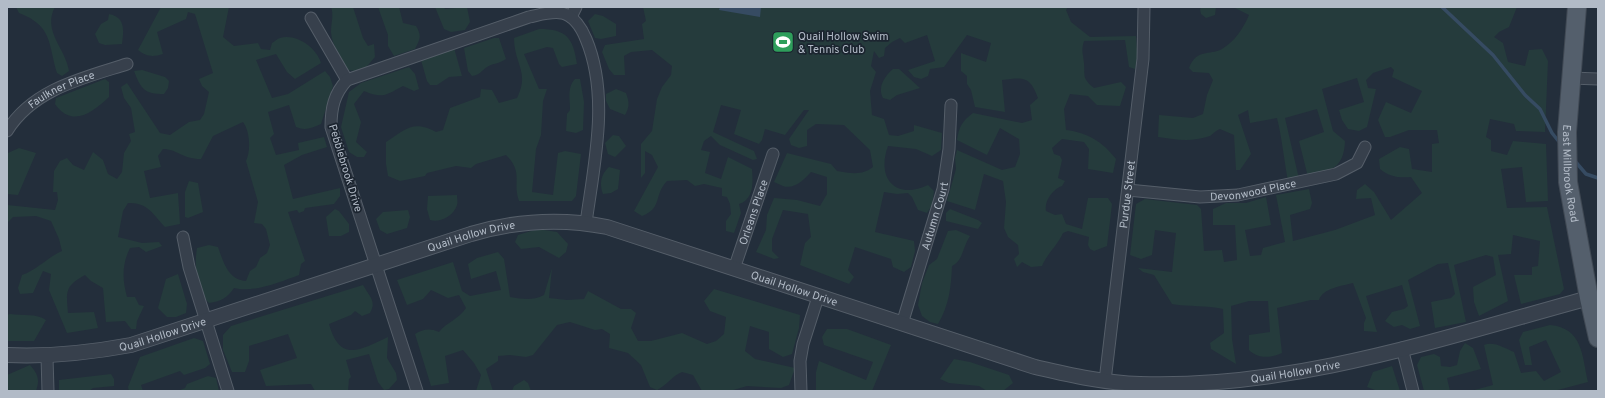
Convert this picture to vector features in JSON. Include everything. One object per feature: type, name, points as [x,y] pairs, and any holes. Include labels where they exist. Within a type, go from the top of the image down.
[{"type":"main road","name":"East Millbrook Road","points":[[1577,7],[1567,132],[1568,182],[1588,298],[1598,338]]},
{"type":"street","points":[[571,17],[576,7]]},
{"type":"street","name":"Purdue Street","points":[[1105,381],[1143,59],[1144,7]]},
{"type":"street","points":[[311,18],[347,80],[529,17],[563,13],[571,17],[583,32],[591,53],[598,105],[597,142],[586,223]]},
{"type":"street","name":"Faulkner Place","points":[[7,131],[23,111],[48,93],[79,79],[127,64]]},
{"type":"street","points":[[1571,78],[1598,79]]},
{"type":"street","name":"Pebblebrook Drive","points":[[347,80],[339,88],[334,100],[332,127],[417,391]]},
{"type":"street","name":"Autumn Court","points":[[902,324],[943,189],[949,149],[951,105]]},
{"type":"street","name":"Devonwood Place","points":[[1128,190],[1200,197],[1238,195],[1336,174],[1357,163],[1364,147]]},
{"type":"street","name":"Orleans Place","points":[[734,269],[772,154]]},
{"type":"street","name":"Quail Hollow Drive","points":[[7,355],[47,356],[85,353],[131,345],[471,234],[505,225],[536,223],[586,223],[633,235],[1035,367],[1105,381],[1169,384],[1241,381],[1307,371],[1402,348],[1588,298]]},
{"type":"street","points":[[183,237],[189,267],[228,391]]},
{"type":"street","points":[[800,391],[800,361],[803,344],[818,297]]},
{"type":"street","points":[[1402,348],[1413,391]]},
{"type":"street","points":[[47,356],[48,391]]},
{"type":"green space","points":[[16,7],[55,7],[51,24],[69,71],[62,76],[57,73],[50,45],[44,30],[30,18],[19,13]]},
{"type":"green space","points":[[161,7],[229,7],[223,37],[234,46],[258,43],[261,49],[270,50],[272,43],[279,38],[286,37],[305,43],[315,52],[321,63],[295,79],[287,72],[276,54],[256,60],[272,98],[288,94],[325,71],[330,77],[333,86],[321,124],[306,129],[296,127],[289,105],[268,112],[274,134],[270,138],[276,155],[299,150],[298,143],[324,137],[327,147],[302,155],[284,165],[293,199],[340,188],[340,196],[334,204],[305,208],[304,211],[299,213],[297,210],[288,212],[305,261],[301,264],[299,275],[275,284],[258,288],[234,288],[224,298],[209,303],[201,292],[197,277],[197,248],[209,245],[218,247],[227,269],[235,277],[246,281],[250,271],[256,267],[260,258],[267,253],[270,245],[266,229],[262,224],[254,223],[258,202],[246,161],[249,152],[247,130],[243,122],[213,136],[201,159],[194,159],[168,149],[163,149],[158,156],[161,167],[144,171],[150,198],[178,193],[180,224],[165,227],[153,213],[145,207],[140,204],[128,203],[123,211],[118,237],[142,243],[159,242],[162,246],[146,252],[139,247],[130,248],[125,260],[124,284],[127,297],[135,297],[139,305],[144,306],[137,321],[136,329],[131,329],[125,321],[106,322],[103,288],[91,281],[85,275],[74,282],[68,290],[68,313],[94,312],[98,328],[67,333],[49,290],[51,274],[43,271],[33,293],[20,294],[18,288],[22,275],[33,270],[62,251],[59,239],[51,221],[36,216],[13,217],[7,223],[7,205],[55,210],[58,200],[57,192],[53,192],[54,171],[60,161],[67,158],[73,165],[84,170],[93,152],[103,160],[108,174],[117,179],[122,172],[124,153],[131,141],[129,134],[135,132],[131,108],[124,98],[121,87],[127,83],[160,133],[170,135],[189,122],[200,120],[204,114],[209,92],[202,86],[199,79],[213,73],[195,14],[188,12],[186,19],[157,32],[163,54],[150,56],[138,50]]},
{"type":"green space","points":[[331,7],[353,7],[363,38],[368,46],[374,44],[375,57],[362,72],[348,70],[335,47],[331,32]]},
{"type":"green space","points":[[378,7],[399,7],[403,23],[416,26],[420,38],[415,49],[394,56],[388,46],[388,35]]},
{"type":"green space","points":[[435,7],[444,7],[445,9],[467,7],[470,22],[465,30],[451,32],[444,29]]},
{"type":"green space","points":[[643,7],[1068,7],[1066,10],[1071,22],[1090,37],[1136,36],[1138,61],[1135,69],[1129,67],[1125,40],[1084,41],[1083,44],[1082,52],[1084,74],[1086,79],[1094,88],[1121,82],[1126,87],[1120,106],[1097,105],[1088,96],[1070,94],[1064,109],[1066,130],[1088,136],[1105,147],[1116,159],[1113,173],[1088,169],[1089,149],[1084,142],[1062,139],[1052,148],[1054,154],[1060,156],[1062,160],[1058,178],[1065,181],[1062,186],[1055,190],[1048,199],[1046,203],[1046,211],[1055,215],[1062,214],[1066,224],[1082,229],[1088,198],[1108,198],[1112,204],[1107,246],[1094,251],[1090,249],[1088,245],[1089,237],[1068,231],[1063,233],[1042,266],[1031,267],[1022,262],[1017,267],[1014,259],[1019,254],[1018,245],[1008,237],[1004,228],[1006,202],[1003,181],[984,174],[975,210],[947,201],[956,169],[955,158],[957,150],[1002,170],[1015,167],[1020,154],[1019,139],[1000,128],[987,155],[957,140],[960,128],[966,119],[973,113],[1022,123],[1032,120],[1030,105],[1038,98],[1032,85],[1025,80],[1016,78],[1002,80],[1005,112],[975,107],[971,90],[967,84],[967,76],[961,71],[961,53],[986,62],[991,43],[967,35],[944,67],[930,69],[928,76],[921,79],[914,77],[908,70],[935,61],[927,35],[905,43],[900,38],[885,48],[884,56],[879,58],[874,51],[871,66],[876,72],[870,91],[872,115],[884,119],[889,135],[898,136],[914,131],[914,125],[942,133],[941,150],[932,156],[916,149],[888,146],[885,158],[885,168],[887,177],[892,184],[898,188],[907,190],[917,189],[928,185],[934,191],[932,205],[927,213],[918,210],[912,197],[908,193],[897,194],[884,192],[875,232],[914,241],[915,251],[911,267],[904,272],[893,267],[891,259],[855,247],[848,270],[854,277],[849,284],[800,265],[805,243],[811,237],[808,214],[783,210],[772,239],[772,251],[779,258],[774,259],[756,252],[766,230],[767,215],[774,198],[797,200],[820,206],[827,194],[827,177],[811,172],[802,181],[795,185],[787,187],[774,182],[787,153],[831,164],[837,171],[860,173],[873,167],[870,150],[844,125],[816,124],[807,130],[807,146],[799,148],[791,145],[789,139],[809,110],[804,110],[785,135],[765,129],[762,140],[759,144],[734,134],[741,110],[721,105],[713,132],[754,151],[757,159],[753,160],[720,145],[711,136],[704,141],[701,150],[710,152],[705,173],[721,179],[728,157],[752,169],[752,190],[748,198],[739,204],[741,213],[734,233],[726,231],[726,221],[731,214],[730,204],[727,197],[722,196],[722,188],[704,184],[695,186],[687,180],[667,181],[660,192],[653,209],[649,213],[642,216],[634,211],[658,167],[652,155],[645,151],[645,173],[641,178],[641,144],[652,131],[657,99],[662,87],[671,75],[672,66],[652,50],[631,52],[624,56],[625,75],[614,75],[609,69],[602,52],[605,45],[644,39],[642,24],[646,21]]},
{"type":"green space","points":[[1202,7],[1216,7],[1215,15],[1206,18],[1201,14],[1200,9]]},
{"type":"green space","points":[[1233,7],[1517,7],[1509,27],[1499,32],[1494,37],[1503,43],[1508,62],[1525,66],[1529,50],[1542,49],[1548,61],[1545,132],[1516,131],[1514,124],[1490,119],[1486,137],[1491,140],[1491,151],[1507,155],[1513,141],[1546,144],[1548,201],[1526,202],[1522,167],[1501,169],[1507,208],[1547,207],[1564,289],[1560,294],[1521,304],[1514,275],[1532,275],[1532,267],[1538,266],[1540,241],[1513,235],[1511,254],[1498,255],[1508,301],[1479,316],[1474,302],[1473,287],[1496,275],[1493,257],[1486,255],[1454,265],[1466,322],[1435,328],[1431,302],[1451,298],[1455,294],[1448,263],[1438,264],[1408,280],[1420,326],[1410,329],[1402,325],[1394,327],[1385,321],[1392,312],[1404,309],[1408,306],[1402,285],[1366,296],[1377,332],[1364,331],[1364,323],[1366,318],[1353,283],[1329,290],[1321,296],[1319,300],[1311,300],[1277,308],[1282,353],[1265,357],[1256,355],[1249,350],[1249,335],[1270,332],[1268,301],[1249,301],[1231,306],[1232,339],[1236,364],[1211,349],[1210,343],[1224,333],[1223,309],[1172,304],[1154,275],[1143,272],[1138,268],[1172,272],[1176,233],[1155,230],[1152,255],[1141,259],[1130,255],[1136,204],[1145,199],[1197,205],[1201,209],[1204,251],[1222,250],[1224,262],[1237,260],[1235,225],[1213,225],[1213,209],[1226,203],[1246,203],[1266,197],[1271,225],[1245,230],[1250,256],[1261,255],[1263,248],[1285,242],[1276,195],[1309,189],[1312,203],[1310,209],[1290,215],[1293,241],[1335,230],[1375,215],[1371,198],[1356,199],[1357,190],[1365,184],[1374,192],[1391,220],[1422,193],[1411,177],[1394,176],[1387,174],[1380,169],[1379,159],[1400,147],[1409,149],[1412,169],[1432,172],[1432,144],[1439,143],[1437,130],[1409,130],[1390,137],[1385,137],[1378,120],[1386,102],[1411,113],[1422,91],[1392,77],[1394,70],[1391,67],[1373,73],[1366,80],[1368,88],[1376,89],[1367,127],[1359,131],[1348,129],[1342,120],[1339,110],[1364,102],[1357,78],[1322,89],[1333,131],[1345,141],[1344,150],[1339,163],[1335,167],[1323,173],[1308,177],[1299,141],[1324,132],[1317,109],[1285,118],[1299,179],[1288,181],[1277,118],[1250,123],[1248,110],[1238,115],[1251,154],[1240,170],[1236,170],[1234,135],[1220,129],[1210,136],[1191,140],[1158,137],[1159,115],[1193,118],[1203,114],[1207,95],[1213,80],[1209,73],[1193,72],[1189,68],[1192,62],[1200,55],[1222,49],[1238,34],[1249,15]]},
{"type":"green space","points":[[109,14],[121,21],[123,29],[122,44],[105,45],[99,43],[95,34],[101,24],[108,20]]},
{"type":"green space","points":[[595,14],[603,16],[616,24],[616,36],[601,39],[595,38],[588,21]]},
{"type":"green space","points":[[539,29],[556,31],[567,37],[571,42],[577,64],[562,67],[559,64],[553,48],[547,47],[524,54],[539,89],[547,89],[543,101],[541,135],[536,149],[532,192],[553,195],[558,153],[565,151],[581,154],[576,196],[572,201],[519,201],[515,167],[506,155],[476,164],[471,168],[456,166],[427,173],[425,176],[400,181],[388,176],[386,164],[386,142],[405,130],[415,126],[428,128],[436,132],[443,130],[450,108],[480,97],[481,89],[492,90],[499,103],[517,98],[521,89],[522,74],[516,55],[514,38]]},
{"type":"green space","points":[[494,38],[499,38],[506,59],[485,68],[479,74],[472,76],[468,71],[464,48]]},
{"type":"green space","points":[[454,48],[462,76],[449,77],[437,85],[430,85],[427,81],[421,60]]},
{"type":"green space","points":[[409,67],[415,74],[419,89],[414,91],[403,86],[384,95],[376,95],[364,91],[354,104],[361,122],[356,142],[367,152],[364,157],[357,157],[349,152],[341,127],[349,92],[361,83]]},
{"type":"green space","points":[[893,69],[899,69],[920,88],[897,95],[890,100],[883,98],[881,94],[881,86],[887,75]]},
{"type":"green space","points":[[142,70],[165,77],[169,81],[168,88],[164,94],[152,93],[141,86],[134,71]]},
{"type":"green space","points":[[105,79],[109,82],[109,97],[89,113],[75,117],[68,115],[55,104],[56,98]]},
{"type":"green space","points":[[575,79],[580,79],[584,102],[583,130],[576,133],[566,131],[567,114],[570,110],[570,90],[572,82]]},
{"type":"green space","points":[[616,89],[626,93],[628,107],[625,115],[610,109],[606,101],[606,94]]},
{"type":"green space","points":[[613,135],[619,136],[626,146],[615,157],[608,154],[605,143]]},
{"type":"green space","points":[[19,148],[36,153],[18,195],[7,194],[8,153]]},
{"type":"green space","points":[[609,167],[620,170],[618,189],[611,193],[603,194],[601,187],[602,179],[604,173]]},
{"type":"green space","points":[[189,181],[198,183],[203,212],[188,218],[185,217],[185,192]]},
{"type":"green space","points":[[457,195],[457,205],[450,215],[446,218],[434,221],[430,220],[427,209],[428,196]]},
{"type":"green space","points":[[335,209],[339,211],[349,224],[349,232],[341,236],[329,236],[326,217]]},
{"type":"green space","points":[[950,209],[982,223],[978,229],[946,221],[946,213]]},
{"type":"green space","points":[[408,210],[410,217],[407,228],[387,234],[380,230],[376,219],[383,212]]},
{"type":"green space","points":[[538,229],[557,232],[568,244],[566,252],[559,258],[539,247],[521,249],[515,242],[518,235]]},
{"type":"green space","points":[[956,230],[970,236],[961,257],[956,264],[952,266],[949,296],[945,310],[938,324],[930,322],[922,316],[918,305],[922,283],[929,265],[937,259],[948,231]]},
{"type":"green space","points":[[498,252],[504,259],[510,297],[531,299],[544,295],[552,268],[549,298],[567,300],[584,299],[588,291],[621,309],[631,309],[636,313],[631,328],[638,341],[651,341],[682,333],[707,344],[716,341],[724,334],[726,317],[710,311],[704,301],[714,289],[800,315],[799,328],[792,354],[783,357],[769,349],[769,332],[750,326],[745,351],[755,359],[795,368],[789,385],[781,388],[747,386],[730,391],[702,391],[693,375],[682,372],[657,390],[650,387],[641,365],[628,353],[609,348],[610,334],[602,329],[595,330],[570,322],[557,325],[533,355],[526,357],[510,355],[498,356],[498,361],[486,369],[493,391],[476,391],[481,375],[474,363],[463,350],[445,356],[449,383],[431,386],[415,334],[427,330],[439,332],[460,315],[466,308],[459,295],[448,298],[431,290],[423,299],[407,305],[397,280],[453,262],[462,291],[470,296],[501,290],[496,271],[471,279],[468,264],[477,258]]},
{"type":"green space","points":[[178,274],[187,304],[186,313],[176,317],[167,317],[158,308],[166,279]]},
{"type":"green space","points":[[363,285],[370,296],[373,305],[370,313],[362,316],[355,311],[351,315],[329,324],[339,344],[345,349],[360,349],[388,337],[387,358],[396,373],[397,380],[389,389],[384,390],[378,382],[369,354],[346,360],[351,377],[349,379],[348,391],[315,391],[311,384],[266,386],[260,370],[297,358],[288,334],[249,346],[249,361],[245,372],[232,372],[223,350],[223,335],[231,326]]},
{"type":"green space","points":[[7,315],[38,316],[46,320],[34,341],[7,341]]},
{"type":"green space","points":[[1550,325],[1561,327],[1575,337],[1582,353],[1588,382],[1554,391],[1471,391],[1493,385],[1484,345],[1488,344],[1499,346],[1514,352],[1521,373],[1536,371],[1544,381],[1561,372],[1546,340],[1529,347],[1532,365],[1525,365],[1519,340],[1523,332]]},
{"type":"green space","points":[[827,329],[847,329],[891,345],[872,391],[816,391],[816,372],[819,361],[866,380],[873,362],[824,345],[822,337]]},
{"type":"green space","points":[[194,338],[203,341],[210,364],[205,368],[184,375],[180,371],[141,385],[143,391],[129,391],[128,387],[140,357]]},
{"type":"green space","points":[[1465,343],[1473,348],[1481,369],[1447,378],[1450,391],[1424,391],[1417,365],[1421,357],[1434,354],[1440,357],[1441,366],[1450,367],[1457,365],[1460,351]]},
{"type":"green space","points":[[954,359],[970,362],[1009,375],[1013,383],[1003,391],[987,391],[979,386],[949,383],[940,379]]},
{"type":"green space","points":[[30,365],[38,377],[36,391],[7,391],[7,375]]},
{"type":"green space","points":[[1392,366],[1400,391],[1375,390],[1367,387],[1373,372]]},
{"type":"green space","points":[[111,374],[114,379],[114,386],[93,388],[89,391],[59,391],[59,380]]},
{"type":"green space","points":[[208,376],[216,378],[219,391],[178,391],[185,388],[187,384]]},
{"type":"green space","points":[[524,380],[528,383],[531,391],[512,391],[514,386]]},
{"type":"water","points":[[720,7],[761,7],[760,17],[719,10]]},
{"type":"waterway","points":[[1442,7],[1493,55],[1525,95],[1540,109],[1552,133],[1560,143]]},
{"type":"waterway","points":[[1574,160],[1586,174],[1598,178]]},
{"type":"place","name":"Quail Hollow Swim & Tennis Club","points":[[783,42]]}]
